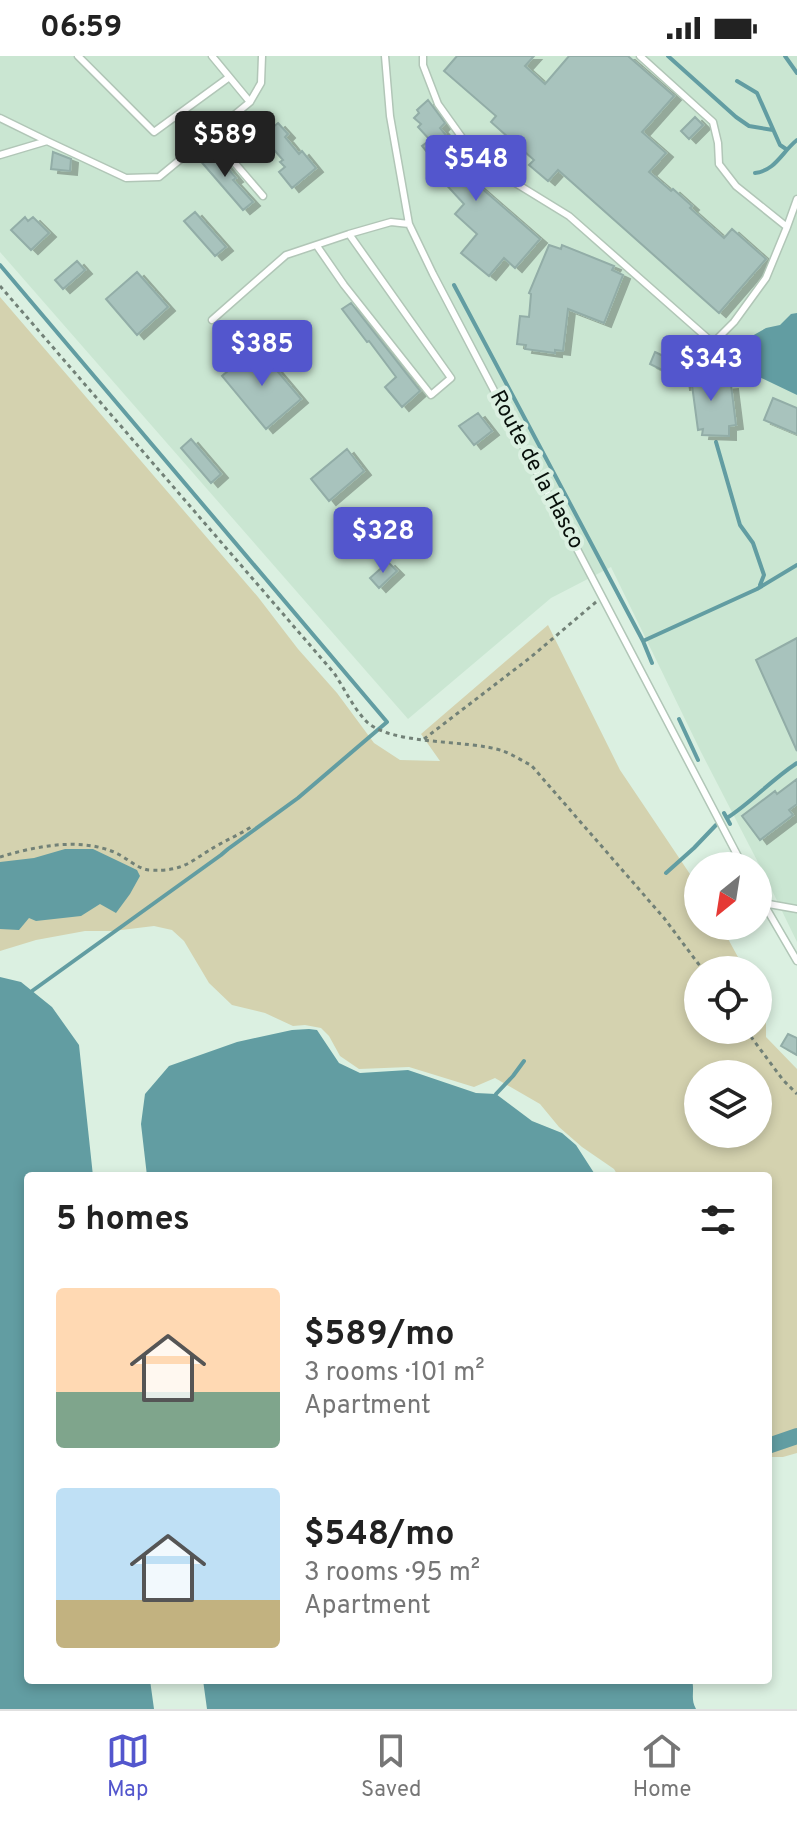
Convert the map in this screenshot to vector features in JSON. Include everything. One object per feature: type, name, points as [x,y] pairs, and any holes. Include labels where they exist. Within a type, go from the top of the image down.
[{"type":"lane","points":[[78,56],[154,132],[228,78]]},
{"type":"lane","points":[[212,56],[250,102]]},
{"type":"lane","points":[[0,118],[126,178],[159,177],[250,102],[261,83],[262,56]]},
{"type":"lane","points":[[375,56],[385,58]]},
{"type":"lane","points":[[423,56],[423,65],[438,104],[478,160],[569,216],[713,343],[734,322],[766,278],[797,199]]},
{"type":"lane","points":[[640,56],[713,122],[719,164],[736,186],[787,227]]},
{"type":"lane","name":"Route de la Hasco","points":[[385,58],[390,116],[409,224],[736,852]]},
{"type":"lane","points":[[209,133],[263,196]]},
{"type":"lane","points":[[0,155],[47,141]]},
{"type":"lane","points":[[212,320],[286,255],[391,222],[409,224]]},
{"type":"lane","points":[[317,246],[431,395],[451,378],[349,234]]},
{"type":"lane","points":[[772,905],[797,909]]},
{"type":"lane","points":[[772,918],[797,961]]},
{"type":"path","points":[[0,286],[334,673],[365,720],[374,727],[403,737],[465,743],[504,751],[531,765],[664,918],[692,956]]},
{"type":"path","points":[[423,740],[531,657],[602,597]]},
{"type":"path","points":[[0,857],[50,846],[78,844],[117,853],[145,870],[164,870],[185,866],[251,827]]},
{"type":"path","points":[[756,1044],[797,1094]]},
{"type":"shaded area","points":[[0,56],[797,56],[797,942],[772,890],[772,852],[753,852],[611,567],[551,598],[408,719],[0,252]]},
{"type":"shaded area","points":[[0,297],[258,597],[374,743],[400,760],[440,761],[421,734],[548,625],[620,770],[684,865],[684,940],[729,940],[737,956],[684,956],[684,1044],[772,1043],[797,1069],[797,1453],[772,1457],[772,1172],[616,1172],[559,1127],[540,1104],[495,1078],[474,1087],[409,1067],[359,1069],[340,1056],[321,1028],[293,1026],[265,1013],[232,1005],[209,983],[184,941],[172,930],[154,926],[85,931],[36,940],[0,951]]},
{"type":"water","points":[[797,313],[797,395],[753,374],[756,371],[749,350],[752,336],[780,325],[791,314]]},
{"type":"water","points":[[65,849],[93,849],[137,870],[140,876],[116,913],[100,904],[81,916],[36,921],[29,918],[19,930],[0,929],[0,862],[34,858]]},
{"type":"water","points":[[0,977],[21,982],[52,1007],[79,1045],[93,1172],[24,1172],[24,1684],[151,1684],[154,1709],[0,1709]]},
{"type":"water","points":[[292,1030],[317,1030],[339,1063],[360,1073],[408,1070],[476,1093],[496,1094],[532,1121],[562,1133],[576,1145],[593,1172],[147,1172],[141,1124],[145,1094],[169,1066],[237,1042]]},
{"type":"water","points":[[204,1684],[692,1684],[696,1709],[207,1709]]},
{"type":"building","points":[[457,56],[534,56],[525,66],[545,84],[569,56],[628,56],[674,96],[642,132],[666,153],[649,172],[671,191],[673,189],[724,238],[732,229],[766,259],[719,313],[558,170],[548,181],[529,165],[534,160],[491,122],[496,116],[444,71]]},
{"type":"building","points":[[428,100],[445,123],[440,128],[459,151],[455,155],[475,177],[472,180],[540,239],[515,268],[504,258],[489,276],[461,253],[477,234],[455,214],[464,204],[440,178],[444,173],[422,146],[430,140],[414,118],[419,113],[417,110]]},
{"type":"building","points":[[695,117],[703,125],[689,139],[681,131]]},
{"type":"building","points":[[278,123],[299,154],[302,151],[316,168],[292,188],[279,172],[285,167],[280,162],[283,160],[262,136]]},
{"type":"building","points":[[207,150],[214,158],[217,155],[236,178],[233,180],[253,202],[243,210],[198,158]]},
{"type":"building","points":[[53,152],[71,159],[70,171],[51,169]]},
{"type":"building","points":[[195,212],[226,247],[215,256],[184,221]]},
{"type":"building","points":[[25,217],[28,221],[33,217],[49,233],[31,250],[11,230]]},
{"type":"building","points":[[549,245],[561,249],[562,245],[614,266],[612,270],[623,275],[604,323],[568,309],[563,351],[555,350],[555,353],[525,349],[526,345],[517,344],[520,316],[529,317],[529,293]]},
{"type":"building","points":[[77,261],[85,270],[63,289],[55,280]]},
{"type":"building","points":[[137,272],[168,307],[137,335],[106,299]]},
{"type":"building","points":[[351,303],[420,391],[402,407],[385,387],[396,377],[342,309]]},
{"type":"building","points":[[257,347],[301,399],[266,429],[222,376]]},
{"type":"building","points":[[655,352],[680,364],[674,376],[650,364]]},
{"type":"building","points":[[701,370],[717,376],[721,386],[731,385],[736,425],[729,426],[729,436],[702,435],[703,429],[698,430],[692,385],[683,386],[681,372]]},
{"type":"building","points":[[773,398],[797,408],[797,434],[764,420]]},
{"type":"building","points":[[478,413],[492,431],[474,445],[459,426]]},
{"type":"building","points":[[191,439],[221,474],[211,483],[181,448]]},
{"type":"building","points":[[347,449],[364,471],[329,501],[311,479]]},
{"type":"building","points":[[388,562],[397,571],[379,588],[370,578]]},
{"type":"building","points":[[797,638],[797,751],[756,660]]},
{"type":"building","points":[[797,779],[797,804],[789,810],[793,815],[760,840],[742,816]]},
{"type":"building","points":[[788,1034],[797,1038],[797,1055],[781,1046]]},
{"type":"waterway","points":[[668,56],[736,117],[749,126],[773,130]]},
{"type":"waterway","points":[[785,56],[797,73]]},
{"type":"waterway","points":[[737,81],[757,93],[780,145],[786,149]]},
{"type":"waterway","points":[[755,173],[768,169],[797,140]]},
{"type":"waterway","points":[[0,265],[387,722],[298,798],[32,991]]},
{"type":"waterway","points":[[454,285],[652,663]]},
{"type":"waterway","points":[[716,442],[740,525],[753,543],[764,575],[760,585]]},
{"type":"waterway","points":[[643,641],[757,589],[797,565]]},
{"type":"waterway","points":[[679,719],[698,760]]},
{"type":"waterway","points":[[727,818],[797,763]]},
{"type":"waterway","points":[[724,813],[730,824]]},
{"type":"waterway","points":[[666,873],[716,825]]},
{"type":"waterway","points":[[496,1094],[524,1061]]},
{"type":"waterway","points":[[772,1445],[797,1436]]}]
